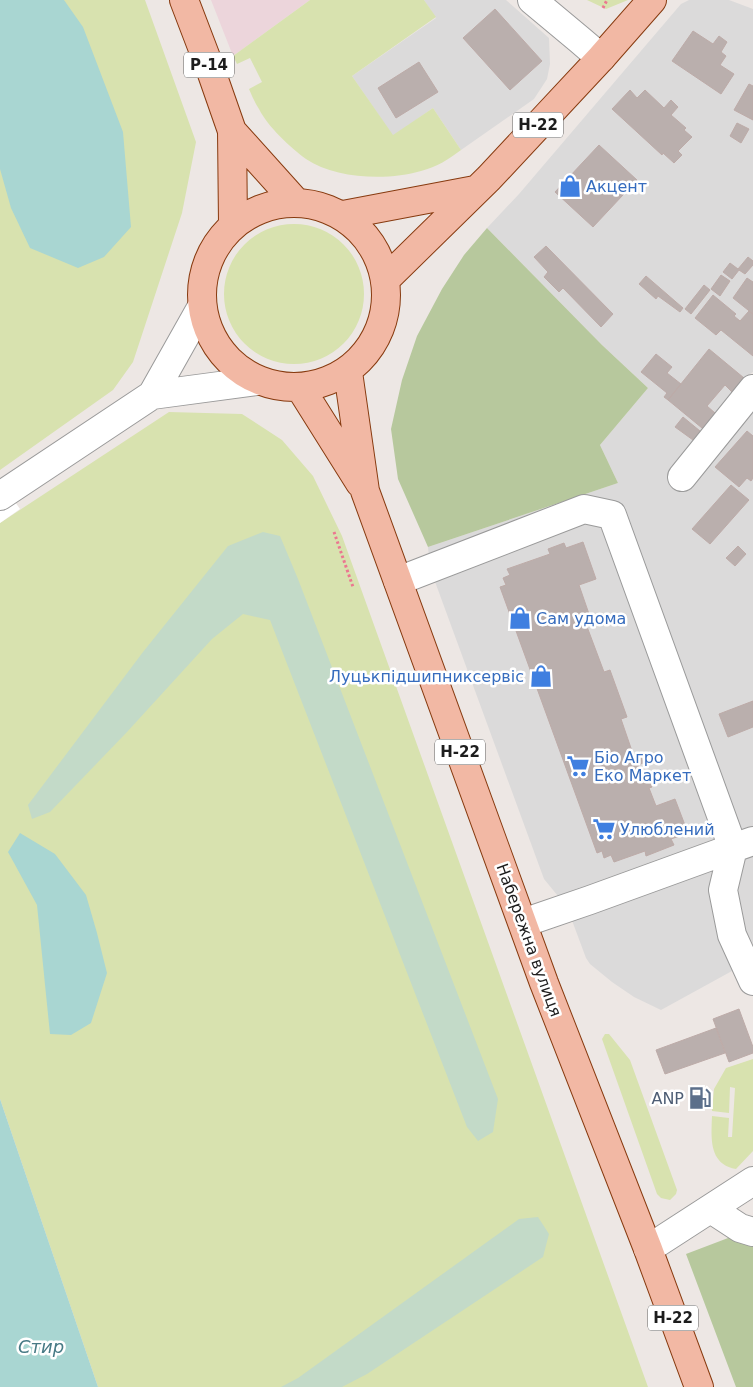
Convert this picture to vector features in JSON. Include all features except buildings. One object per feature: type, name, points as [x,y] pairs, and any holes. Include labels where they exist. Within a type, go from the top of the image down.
[{"type":"main road","name":"Р-14","points":[[184,0],[232,131],[233,224]]},
{"type":"main road","name":"Н-22","points":[[386,280],[489,178],[601,58],[652,0]]},
{"type":"main road","name":"Р-14","points":[[232,131],[294,201]]},
{"type":"main road","points":[[343,215],[372,242],[386,280],[380,331],[348,372],[301,389],[257,381],[220,352],[202,308],[207,263],[233,224],[262,207],[294,201],[343,215],[475,190]]},
{"type":"main road","name":"Набережна вулиця","points":[[348,372],[365,491]]},
{"type":"main road","name":"Набережна вулиця","points":[[301,389],[365,491],[548,992],[648,1249],[699,1387]]},
{"type":"street","points":[[532,0],[601,58]]},
{"type":"street","points":[[152,395],[202,308]]},
{"type":"street","points":[[4,493],[152,395],[257,381]]},
{"type":"street","points":[[682,477],[753,389]]},
{"type":"street","points":[[398,580],[584,509],[612,515],[743,844],[723,890],[732,935],[753,981]]},
{"type":"street","points":[[523,923],[743,844]]},
{"type":"street","points":[[648,1249],[753,1181]]},
{"type":"street","points":[[711,1209],[740,1228],[753,1232]]},
{"type":"path","points":[[602,8],[608,0]]},
{"type":"path","points":[[334,532],[353,587]]},
{"type":"shaded area","points":[[211,0],[310,0],[233,56]]},
{"type":"shaded area","points":[[424,0],[506,0],[549,38],[550,64],[547,79],[534,99],[461,150],[433,108],[393,136],[352,76],[436,18]]},
{"type":"shaded area","points":[[689,0],[729,0],[753,9],[753,372],[744,378],[693,440],[698,445],[753,403],[753,955],[732,971],[661,1010],[634,997],[590,964],[567,907],[544,879],[430,568],[428,547],[618,483],[600,445],[648,388],[602,345],[487,228],[519,194],[681,4]]},
{"type":"green space","points":[[0,0],[145,0],[196,142],[182,213],[133,362],[113,390],[0,470]]},
{"type":"green space","points":[[310,0],[424,0],[436,17],[352,76],[393,135],[433,108],[461,150],[452,157],[421,171],[378,177],[332,171],[318,166],[293,149],[268,123],[255,102],[249,89],[262,82],[250,58],[237,64],[233,56]]},
{"type":"green space","points":[[587,0],[628,0],[606,9]]},
{"type":"green space","points":[[294,224],[308,225],[321,229],[344,244],[359,267],[363,280],[363,308],[359,321],[344,344],[321,359],[308,363],[294,364],[280,363],[267,359],[244,344],[229,321],[225,308],[224,294],[225,280],[229,267],[244,244],[267,229],[280,225]]},
{"type":"green space","points":[[487,228],[602,345],[648,388],[600,445],[618,483],[428,547],[398,479],[391,429],[402,380],[417,336],[442,289],[464,255]]},
{"type":"green space","points":[[169,412],[242,414],[282,440],[313,476],[342,536],[648,1387],[98,1387],[0,1099],[0,523]]},
{"type":"green space","points":[[263,532],[280,536],[298,579],[498,1099],[493,1132],[478,1141],[467,1127],[270,620],[243,614],[212,639],[127,732],[50,812],[32,819],[28,805],[143,652],[228,546]]},
{"type":"green space","points":[[605,1034],[609,1034],[630,1060],[677,1190],[670,1200],[661,1198],[657,1194],[602,1039]]},
{"type":"green space","points":[[753,1059],[753,1151],[736,1169],[721,1162],[716,1156],[712,1142],[712,1116],[729,1118],[728,1137],[732,1137],[735,1088],[730,1087],[729,1113],[712,1111],[714,1089],[726,1068]]},
{"type":"green space","points":[[538,1217],[549,1234],[543,1257],[367,1374],[342,1387],[281,1387],[298,1378],[519,1219]]},
{"type":"green space","points":[[736,1235],[753,1238],[753,1387],[736,1387],[686,1254]]},
{"type":"water","points":[[0,0],[64,0],[83,27],[123,132],[131,227],[104,257],[78,268],[30,248],[11,208],[0,169]]},
{"type":"water","points":[[20,833],[55,854],[86,895],[97,933],[107,973],[91,1023],[71,1035],[50,1034],[37,905],[8,852]]},
{"type":"water","name":"Стир","points":[[0,1099],[98,1387],[0,1387]]},
{"type":"pier","points":[[0,481],[20,509],[0,523]]},
{"type":"place","name":"Акцент","points":[[570,186]]},
{"type":"place","name":"Сам удома","points":[[520,618]]},
{"type":"place","name":"Луцькпідшипниксервіс","points":[[541,676]]},
{"type":"place","name":"Біо Агро Еко Маркет","points":[[578,766]]},
{"type":"place","name":"Улюблений","points":[[604,829]]},
{"type":"place","name":"ANP","points":[[700,1098]]}]
